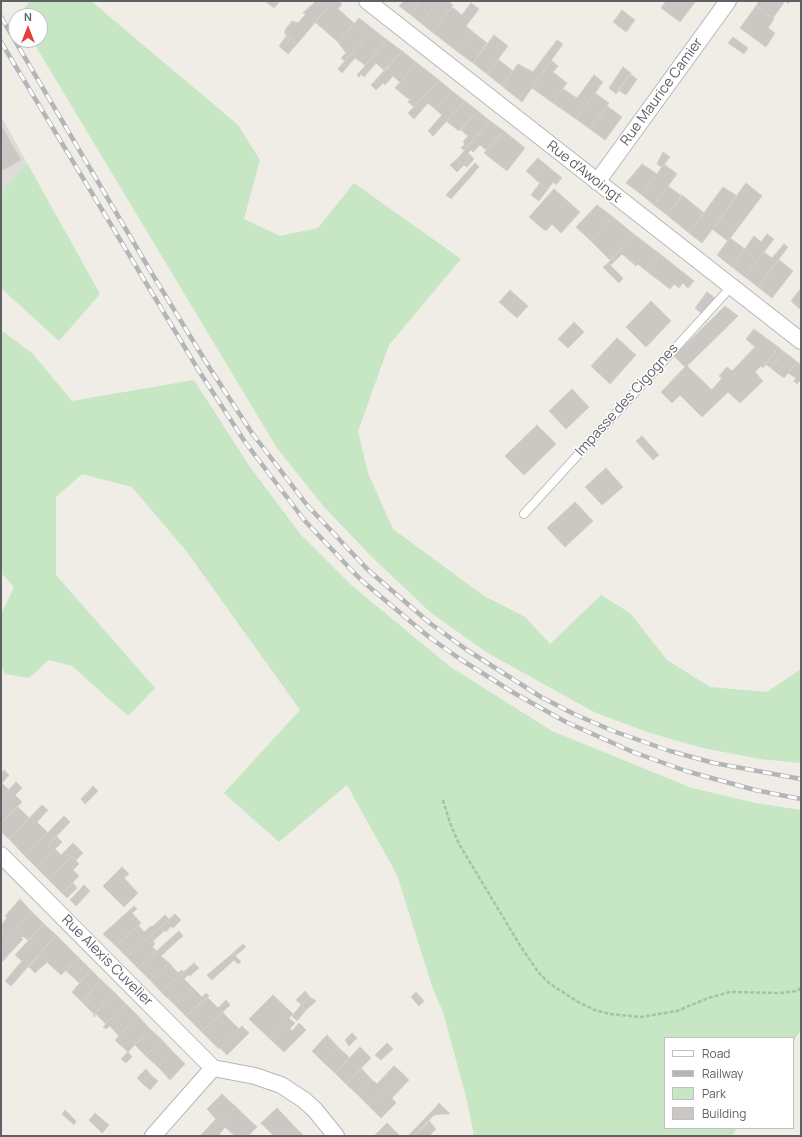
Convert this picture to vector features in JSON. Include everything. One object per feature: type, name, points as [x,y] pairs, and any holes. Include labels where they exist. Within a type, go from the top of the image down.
[{"type":"street","name":"Rue d'Awoingt","points":[[367,1],[801,341]]},
{"type":"street","name":"Rue Maurice Camier","points":[[597,182],[728,1]]},
{"type":"street","name":"Rue Alexis Cuvelier","points":[[1,855],[213,1068]]},
{"type":"street","points":[[153,1136],[213,1068],[255,1076],[287,1088],[315,1110],[336,1136]]},
{"type":"lane","name":"Impasse des Cigognes","points":[[524,514],[731,287]]},
{"type":"path","points":[[443,800],[450,823],[459,844],[520,947],[544,978],[557,989],[578,1002],[595,1010],[610,1014],[641,1017],[677,1011],[708,998],[730,992],[780,993],[797,991],[801,988]]},
{"type":"shaded area","points":[[1,116],[27,163],[1,194]]},
{"type":"green space","points":[[30,1],[91,1],[238,125],[260,160],[244,219],[280,236],[318,228],[354,183],[461,259],[389,345],[358,431],[368,473],[393,529],[484,596],[525,617],[550,644],[601,595],[630,613],[667,660],[710,687],[767,692],[801,669],[801,763],[760,759],[703,748],[650,733],[596,713],[486,652],[430,612],[373,558],[324,507],[277,448],[37,48],[48,48],[48,8],[25,8]]},
{"type":"green space","points":[[27,163],[100,294],[59,341],[1,288],[1,194]]},
{"type":"green space","points":[[1,330],[33,354],[72,401],[194,380],[250,467],[301,535],[350,584],[449,666],[552,731],[692,788],[755,803],[801,810],[801,1030],[794,1040],[794,1037],[664,1037],[664,1129],[736,1129],[732,1136],[474,1136],[467,1100],[443,1012],[433,989],[397,875],[347,785],[279,842],[224,793],[300,710],[187,552],[132,487],[82,474],[56,497],[56,575],[155,688],[128,716],[72,666],[49,660],[29,678],[5,674],[1,665],[1,614],[14,587],[1,573]]},
{"type":"building","points":[[265,1],[280,1],[274,8]]},
{"type":"building","points":[[316,1],[333,1],[297,44],[285,34],[285,30],[292,21],[298,23],[306,14],[303,13]]},
{"type":"building","points":[[333,1],[338,1],[342,4],[338,9],[354,23],[338,42],[315,22]]},
{"type":"building","points":[[404,1],[421,1],[411,15],[399,6]]},
{"type":"building","points":[[421,1],[439,1],[421,23],[411,15]]},
{"type":"building","points":[[439,1],[448,1],[453,5],[432,32],[421,23]]},
{"type":"building","points":[[666,1],[696,1],[680,22],[661,8]]},
{"type":"building","points":[[759,1],[785,1],[773,18],[756,6]]},
{"type":"building","points":[[471,3],[479,9],[466,26],[473,32],[458,52],[432,32],[452,7],[462,15]]},
{"type":"building","points":[[756,6],[774,19],[768,28],[775,33],[766,47],[740,28]]},
{"type":"building","points":[[622,10],[635,20],[626,32],[613,22]]},
{"type":"building","points":[[359,18],[373,29],[345,61],[341,58],[346,53],[338,42]]},
{"type":"building","points":[[373,29],[387,40],[365,65],[355,58],[347,67],[343,63]]},
{"type":"building","points":[[473,32],[487,43],[473,63],[458,52]]},
{"type":"building","points":[[287,35],[297,44],[288,54],[279,46]]},
{"type":"building","points":[[494,35],[508,46],[487,74],[473,63]]},
{"type":"building","points":[[733,37],[748,48],[744,54],[728,43]]},
{"type":"building","points":[[387,40],[402,51],[385,71],[376,63],[364,77],[361,74],[359,77],[357,75]]},
{"type":"building","points":[[557,40],[563,44],[550,62],[544,57]]},
{"type":"building","points":[[402,51],[417,63],[400,82],[393,76],[385,85],[383,83],[376,90],[371,85]]},
{"type":"building","points":[[544,57],[550,62],[522,102],[502,86],[518,64],[533,72]]},
{"type":"building","points":[[498,59],[513,71],[502,86],[487,74]]},
{"type":"building","points":[[551,60],[558,66],[553,72],[567,83],[553,103],[532,88]]},
{"type":"building","points":[[343,63],[347,67],[342,73],[338,69]]},
{"type":"building","points":[[417,63],[439,80],[414,107],[408,102],[410,100],[395,88]]},
{"type":"building","points":[[623,67],[631,73],[616,94],[609,88]]},
{"type":"building","points":[[630,74],[637,79],[626,95],[618,90]]},
{"type":"building","points":[[594,75],[603,82],[576,119],[553,103],[563,89],[577,98]]},
{"type":"building","points":[[439,80],[452,91],[435,109],[428,103],[414,119],[408,113]]},
{"type":"building","points":[[452,91],[465,101],[433,136],[428,131],[442,115],[435,109]]},
{"type":"building","points":[[595,93],[609,103],[590,129],[576,119]]},
{"type":"building","points":[[465,101],[478,111],[459,131],[446,121]]},
{"type":"building","points":[[607,106],[622,117],[605,140],[590,129]]},
{"type":"building","points":[[478,111],[490,121],[464,150],[461,148],[465,144],[463,142],[468,136],[461,130]]},
{"type":"building","points":[[490,121],[504,131],[486,150],[480,145],[473,152],[471,150],[468,153],[471,156],[464,165],[457,159]]},
{"type":"building","points":[[1,125],[21,160],[1,171]]},
{"type":"building","points":[[504,131],[525,148],[507,171],[484,153]]},
{"type":"building","points":[[663,152],[670,157],[662,167],[657,164]]},
{"type":"building","points":[[471,156],[474,159],[467,167],[464,165]]},
{"type":"building","points":[[538,158],[545,164],[533,177],[526,171]]},
{"type":"building","points":[[457,159],[464,165],[457,172],[450,165]]},
{"type":"building","points":[[475,163],[479,167],[451,199],[446,195]]},
{"type":"building","points":[[545,164],[562,178],[556,185],[553,182],[547,190],[533,177]]},
{"type":"building","points":[[642,164],[657,174],[642,195],[626,183]]},
{"type":"building","points":[[664,164],[677,174],[654,205],[642,195]]},
{"type":"building","points":[[540,183],[547,190],[539,201],[531,195]]},
{"type":"building","points":[[746,183],[762,196],[728,241],[712,229]]},
{"type":"building","points":[[668,186],[682,196],[667,215],[654,205]]},
{"type":"building","points":[[723,187],[737,196],[702,243],[689,233]]},
{"type":"building","points":[[554,189],[580,212],[561,233],[552,224],[547,230],[544,230],[529,217]]},
{"type":"building","points":[[682,195],[704,213],[689,233],[667,215]]},
{"type":"building","points":[[597,205],[613,217],[591,241],[576,227]]},
{"type":"building","points":[[613,217],[635,235],[610,260],[591,241]]},
{"type":"building","points":[[767,234],[774,239],[745,277],[732,267],[754,236],[761,242]]},
{"type":"building","points":[[635,235],[660,254],[645,270],[638,264],[636,266],[622,254],[611,265],[608,263]]},
{"type":"building","points":[[730,238],[745,249],[732,267],[717,255]]},
{"type":"building","points":[[784,244],[788,247],[758,287],[745,277],[764,252],[772,258]]},
{"type":"building","points":[[660,254],[694,281],[688,288],[683,283],[679,288],[674,284],[670,289],[645,270]]},
{"type":"building","points":[[779,260],[793,271],[772,298],[758,287]]},
{"type":"building","points":[[608,263],[623,278],[619,283],[603,267]]},
{"type":"building","points":[[801,288],[801,310],[791,301]]},
{"type":"building","points":[[510,290],[528,306],[517,318],[499,302]]},
{"type":"building","points":[[707,292],[715,298],[702,314],[695,308]]},
{"type":"building","points":[[651,301],[671,321],[646,347],[626,327]]},
{"type":"building","points":[[725,306],[738,316],[687,366],[712,390],[722,378],[719,376],[727,367],[732,371],[755,347],[746,339],[754,329],[778,347],[763,368],[761,366],[755,372],[763,381],[740,403],[728,392],[702,417],[680,395],[672,403],[661,392],[685,367],[674,356]]},
{"type":"building","points":[[574,322],[584,332],[568,348],[558,339]]},
{"type":"building","points":[[617,338],[636,355],[610,384],[591,366]]},
{"type":"building","points":[[778,347],[784,352],[771,368],[765,364]]},
{"type":"building","points":[[784,352],[790,356],[777,373],[771,368]]},
{"type":"building","points":[[790,356],[797,362],[784,378],[777,373]]},
{"type":"building","points":[[797,362],[801,365],[801,383],[799,381],[797,384],[794,381],[796,378],[788,373]]},
{"type":"building","points":[[572,389],[589,407],[566,429],[549,411]]},
{"type":"building","points":[[537,425],[556,444],[524,475],[505,456]]},
{"type":"building","points":[[642,436],[659,455],[653,460],[636,441]]},
{"type":"building","points":[[606,468],[623,487],[602,505],[585,487]]},
{"type":"building","points":[[575,502],[593,521],[565,547],[547,528]]},
{"type":"building","points":[[4,770],[9,775],[2,783],[9,790],[1,798],[1,773]]},
{"type":"building","points":[[16,782],[22,788],[15,795],[22,802],[1,824],[1,798]]},
{"type":"building","points":[[93,786],[98,791],[85,804],[81,799]]},
{"type":"building","points":[[42,805],[48,810],[37,822],[48,833],[25,856],[9,839]]},
{"type":"building","points":[[17,806],[29,818],[9,839],[1,832],[1,824]]},
{"type":"building","points":[[64,816],[70,822],[48,845],[53,851],[37,868],[25,856]]},
{"type":"building","points":[[56,836],[62,842],[53,851],[48,845]]},
{"type":"building","points":[[73,843],[79,849],[49,880],[37,868],[55,849],[61,855]]},
{"type":"building","points":[[79,849],[83,853],[76,860],[72,856]]},
{"type":"building","points":[[72,856],[79,864],[73,870],[79,876],[62,893],[49,880]]},
{"type":"building","points":[[122,867],[129,874],[124,878],[138,893],[124,907],[103,886]]},
{"type":"building","points":[[73,883],[77,888],[67,898],[62,893]]},
{"type":"building","points":[[84,885],[90,891],[76,906],[70,900]]},
{"type":"building","points":[[20,899],[32,912],[1,946],[1,934],[3,932],[1,925],[7,918],[5,916]]},
{"type":"building","points":[[134,906],[137,909],[132,913],[141,923],[116,946],[103,934]]},
{"type":"building","points":[[32,912],[44,924],[29,941],[23,936],[21,938],[23,939],[1,963],[1,946]]},
{"type":"building","points":[[175,914],[181,920],[173,928],[171,926],[166,932],[165,930],[153,941],[155,944],[152,947],[157,951],[138,968],[127,957]]},
{"type":"building","points":[[165,915],[169,919],[127,957],[116,946],[138,925],[144,932]]},
{"type":"building","points":[[44,924],[56,935],[11,986],[5,981],[22,961],[15,955]]},
{"type":"building","points":[[179,931],[183,936],[175,943],[171,938]]},
{"type":"building","points":[[56,935],[79,958],[61,975],[47,962],[35,973],[29,967]]},
{"type":"building","points":[[171,938],[175,943],[161,956],[169,963],[150,980],[138,968]]},
{"type":"building","points":[[243,944],[246,947],[235,956],[233,953]]},
{"type":"building","points":[[233,953],[241,962],[238,964],[234,960],[212,980],[207,975]]},
{"type":"building","points":[[79,958],[85,964],[73,977],[66,971]]},
{"type":"building","points":[[169,963],[178,973],[182,970],[184,972],[161,992],[150,980]]},
{"type":"building","points":[[194,963],[199,968],[184,979],[193,988],[174,1004],[161,992]]},
{"type":"building","points":[[85,964],[91,970],[79,983],[73,977]]},
{"type":"building","points":[[91,970],[101,980],[82,1002],[72,992]]},
{"type":"building","points":[[101,980],[114,992],[98,1010],[85,998]]},
{"type":"building","points":[[193,988],[202,997],[206,993],[209,996],[186,1016],[174,1004]]},
{"type":"building","points":[[305,991],[310,997],[302,1005],[296,1000]]},
{"type":"building","points":[[114,992],[126,1004],[106,1024],[96,1014],[94,1017],[93,1016]]},
{"type":"building","points":[[416,992],[424,1001],[419,1006],[411,997]]},
{"type":"building","points":[[273,995],[293,1014],[269,1038],[249,1019]]},
{"type":"building","points":[[207,997],[218,1008],[226,1000],[230,1005],[202,1032],[186,1016]]},
{"type":"building","points":[[310,997],[316,1001],[306,1010],[301,1005]]},
{"type":"building","points":[[85,998],[98,1010],[94,1014],[82,1002]]},
{"type":"building","points":[[126,1004],[138,1016],[119,1036],[110,1026],[106,1029],[103,1027]]},
{"type":"building","points":[[301,1005],[306,1010],[297,1021],[292,1016]]},
{"type":"building","points":[[222,1012],[239,1029],[219,1049],[202,1032]]},
{"type":"building","points":[[138,1016],[150,1029],[128,1052],[115,1040]]},
{"type":"building","points":[[289,1018],[295,1023],[290,1028],[292,1031],[299,1023],[306,1030],[284,1052],[269,1038]]},
{"type":"building","points":[[242,1026],[249,1033],[227,1055],[220,1048]]},
{"type":"building","points":[[150,1029],[162,1040],[146,1056],[135,1045]]},
{"type":"building","points":[[352,1033],[357,1038],[349,1046],[345,1040]]},
{"type":"building","points":[[327,1035],[338,1047],[323,1062],[312,1051]]},
{"type":"building","points":[[162,1040],[173,1052],[158,1067],[146,1056]]},
{"type":"building","points":[[387,1043],[393,1049],[381,1060],[375,1055]]},
{"type":"building","points":[[338,1047],[350,1058],[335,1073],[323,1062]]},
{"type":"building","points":[[360,1047],[371,1058],[346,1084],[335,1073]]},
{"type":"building","points":[[128,1052],[132,1057],[126,1063],[121,1059]]},
{"type":"building","points":[[173,1052],[185,1064],[170,1080],[158,1067]]},
{"type":"building","points":[[394,1066],[402,1073],[369,1106],[358,1095],[372,1080],[377,1084]]},
{"type":"building","points":[[361,1068],[372,1080],[358,1095],[346,1084]]},
{"type":"building","points":[[146,1069],[151,1075],[143,1084],[137,1078]]},
{"type":"building","points":[[402,1073],[409,1080],[392,1098],[396,1103],[381,1118],[369,1106]]},
{"type":"building","points":[[151,1075],[158,1081],[150,1090],[143,1084]]},
{"type":"building","points":[[222,1094],[236,1107],[206,1136],[200,1136],[216,1119],[207,1109]]},
{"type":"building","points":[[439,1103],[450,1114],[443,1114],[436,1107]]},
{"type":"building","points":[[236,1107],[257,1127],[248,1136],[235,1136],[225,1127],[218,1136],[206,1136]]},
{"type":"building","points":[[436,1107],[443,1114],[434,1115],[414,1136],[408,1136]]},
{"type":"building","points":[[277,1108],[296,1128],[288,1136],[274,1136],[261,1123]]},
{"type":"building","points":[[65,1110],[76,1121],[74,1125],[62,1114]]},
{"type":"building","points":[[95,1113],[109,1125],[102,1133],[89,1120]]},
{"type":"building","points":[[429,1121],[436,1129],[433,1132],[426,1125]]},
{"type":"building","points":[[387,1123],[400,1136],[374,1136]]},
{"type":"building","points":[[426,1125],[433,1132],[429,1136],[414,1136]]},
{"type":"building","points":[[296,1128],[304,1136],[288,1136]]},
{"type":"railway","points":[[1,17],[151,272],[209,367],[252,433],[307,505],[368,570],[431,624],[467,650],[541,697],[574,714],[613,731],[670,751],[714,763],[801,779]]},
{"type":"railway","points":[[1,42],[199,371],[245,442],[305,521],[361,580],[429,637],[460,659],[514,693],[566,722],[633,752],[686,771],[755,790],[801,799]]}]
